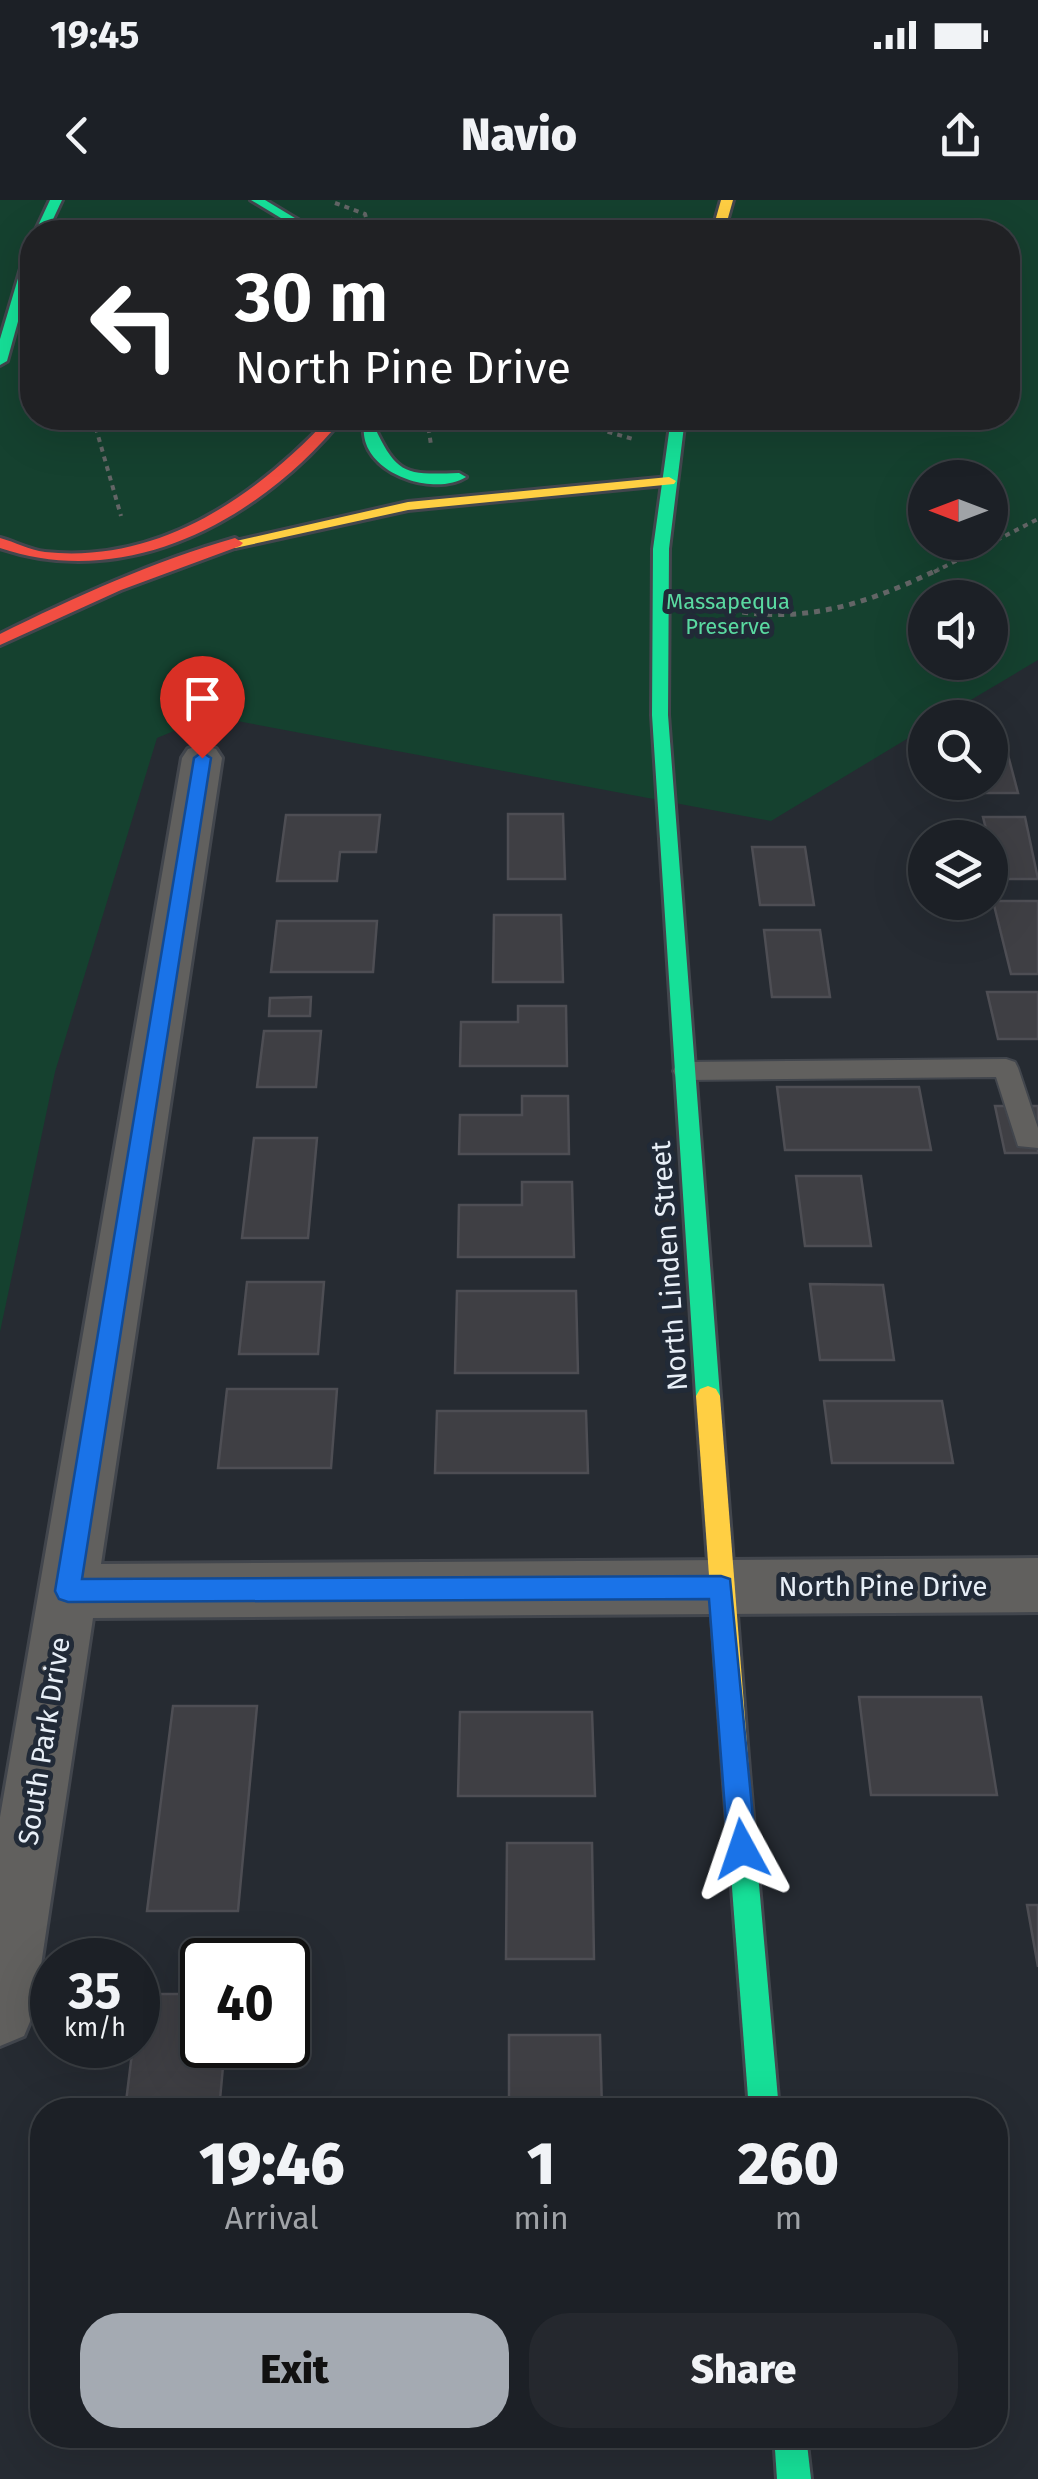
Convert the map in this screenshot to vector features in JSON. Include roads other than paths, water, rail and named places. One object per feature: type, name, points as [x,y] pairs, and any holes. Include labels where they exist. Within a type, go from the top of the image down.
[{"type":"main road","points":[[257,200],[291,220]]},
{"type":"main road","points":[[0,322],[20,280]]},
{"type":"main road","points":[[0,362],[20,294]]},
{"type":"main road","points":[[0,543],[40,556],[65,558],[148,547],[204,524],[271,483],[304,456],[326,430]]},
{"type":"main road","points":[[346,456],[366,430]]},
{"type":"main road","points":[[372,430],[374,454],[390,470],[427,478],[477,475]]},
{"type":"main road","name":"North Linden Street","points":[[676,430],[661,549],[658,655],[721,1588],[763,2098]]},
{"type":"main road","points":[[562,468],[670,471]]},
{"type":"main road","points":[[0,640],[82,597],[231,541],[335,516],[440,498],[670,471]]},
{"type":"main road","points":[[231,541],[289,505]]},
{"type":"main road","points":[[791,2448],[794,2479]]},
{"type":"street","name":"South Park Drive","points":[[0,2012],[202,758]]},
{"type":"street","name":"North Pine Drive","points":[[68,1591],[1038,1586]]},
{"type":"lane","points":[[685,1071],[1006,1068],[1026,1139],[1038,1138]]},
{"type":"park label","name":"Massapequa Preserve","points":[[728,614]]}]
